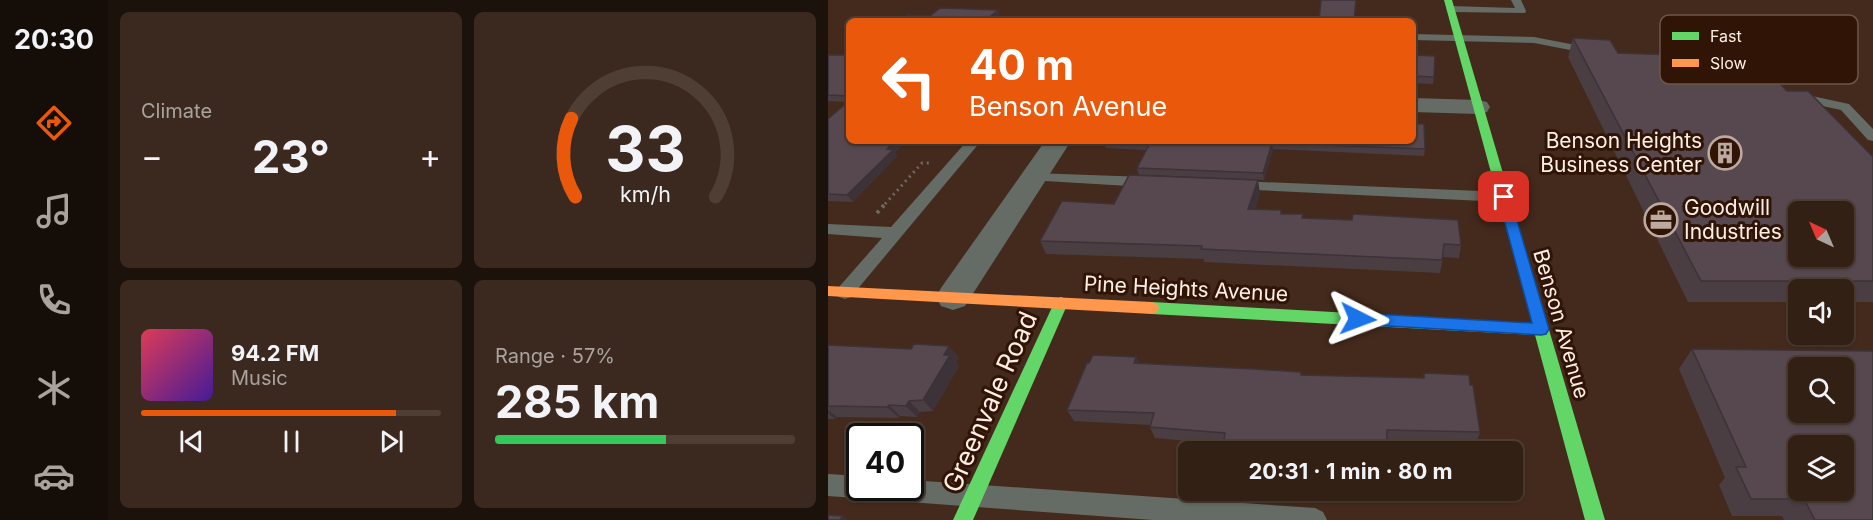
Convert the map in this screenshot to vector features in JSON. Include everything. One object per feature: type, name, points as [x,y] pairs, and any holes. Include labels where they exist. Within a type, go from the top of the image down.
[{"type":"street","name":"Benson Avenue","points":[[1449,5],[1595,520]]},
{"type":"street","points":[[1416,105],[1478,107]]},
{"type":"street","points":[[953,297],[1056,144]]},
{"type":"street","name":"Pine Heights Avenue","points":[[837,291],[1541,329]]},
{"type":"street","name":"Greenvale Road","points":[[963,520],[1061,303]]},
{"type":"lane","points":[[1449,5],[1521,10],[1516,0]]},
{"type":"lane","points":[[1416,37],[1534,40],[1601,53]]},
{"type":"lane","points":[[1787,94],[1845,107],[1873,137]]},
{"type":"lane","points":[[837,291],[896,233],[972,144]]},
{"type":"lane","points":[[1033,177],[1162,183]]},
{"type":"lane","points":[[1221,185],[1504,197]]},
{"type":"lane","points":[[828,229],[896,233]]},
{"type":"lane","points":[[828,485],[846,486]]},
{"type":"lane","points":[[924,491],[1250,518],[1315,520]]},
{"type":"path","points":[[871,219],[922,163],[956,163]]},
{"type":"building","points":[[1321,0],[1356,0],[1354,18],[1319,18]]},
{"type":"building","points":[[940,8],[998,10],[989,18],[904,18],[907,15],[930,16]]},
{"type":"building","name":"Benson Heights Business Center","points":[[1573,38],[1610,40],[1618,53],[1660,54],[1660,84],[1780,84],[1787,91],[1808,91],[1873,157],[1873,281],[1788,279],[1788,281],[1701,281]]},
{"type":"building","points":[[828,55],[846,55],[846,96],[828,95]]},
{"type":"building","points":[[1416,55],[1435,56],[1434,77],[1416,76]]},
{"type":"building","points":[[846,104],[846,144],[892,144],[887,149],[893,150],[847,195],[828,194],[828,119]]},
{"type":"building","points":[[1416,124],[1424,124],[1425,149],[1298,144],[1416,144]]},
{"type":"building","points":[[1149,144],[1272,144],[1263,173],[1137,168]]},
{"type":"building","points":[[1129,175],[1258,180],[1248,209],[1281,210],[1281,214],[1303,214],[1302,218],[1352,220],[1353,214],[1458,220],[1461,245],[1444,244],[1442,260],[1201,249],[1202,246],[1040,241],[1062,201],[1114,204]]},
{"type":"building","points":[[914,344],[949,346],[944,355],[950,355],[923,400],[909,401],[906,406],[828,406],[828,345],[911,349]]},
{"type":"building","points":[[1692,349],[1873,351],[1873,520],[1815,520],[1805,501],[1854,501],[1854,435],[1788,435],[1788,499],[1751,499],[1736,467],[1746,467]]},
{"type":"building","points":[[1093,355],[1136,357],[1134,363],[1301,372],[1301,375],[1424,378],[1424,373],[1469,375],[1470,385],[1473,385],[1480,432],[1387,430],[1387,441],[1224,441],[1225,433],[1150,427],[1154,413],[1067,410],[1087,363]]},
{"type":"building","points":[[828,515],[843,516],[840,520],[828,520]]},
{"type":"traffic: fast","points":[[1448,0],[1595,520]]},
{"type":"traffic: fast","points":[[963,520],[1061,303]]},
{"type":"traffic: fast","points":[[1152,308],[1541,329]]},
{"type":"traffic: slow","points":[[828,291],[1152,308]]},
{"type":"place","name":"Benson Heights Business Center","points":[[1725,153]]},
{"type":"place","name":"Goodwill Industries","points":[[1661,220]]},
{"type":"route","points":[[1358,319],[1541,329],[1504,197]]}]
